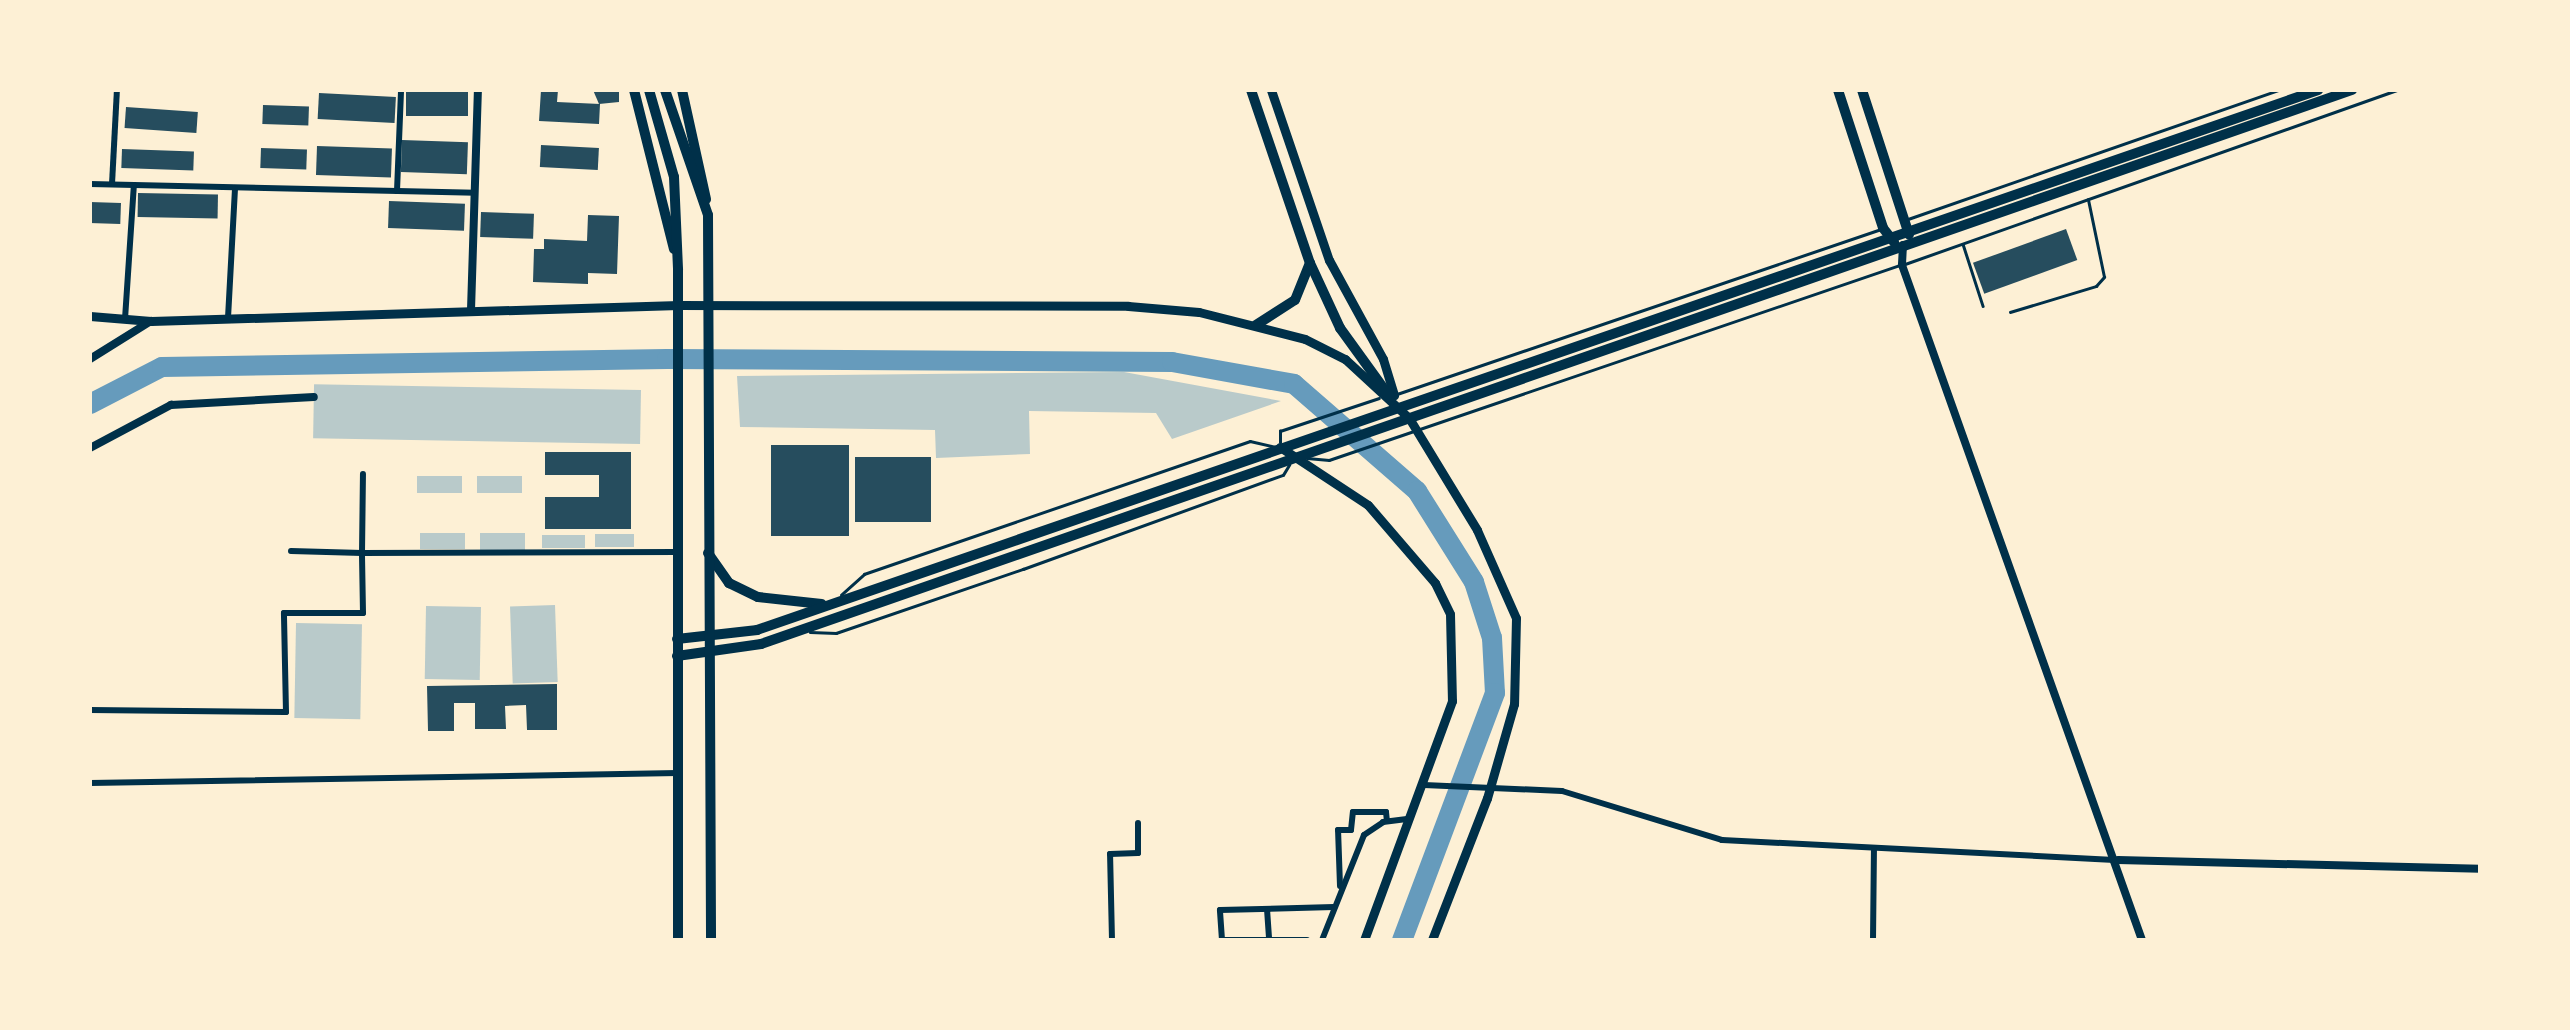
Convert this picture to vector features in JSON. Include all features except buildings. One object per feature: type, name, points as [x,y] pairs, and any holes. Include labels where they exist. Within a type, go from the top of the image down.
[{"type":"main road","points":[[634,90],[660,176],[678,270]]},
{"type":"main road","points":[[649,90],[674,177],[678,270],[678,940]]},
{"type":"main road","points":[[664,90],[708,215]]},
{"type":"main road","points":[[682,90],[708,215],[710,940]]},
{"type":"main road","points":[[1251,90],[1310,263],[1340,328],[1412,424],[1478,530],[1516,618],[1514,704],[1490,786],[1432,940]]},
{"type":"main road","points":[[1272,90],[1330,260],[1383,359],[1391,399]]},
{"type":"main road","points":[[1838,90],[1885,234],[1903,245]]},
{"type":"main road","points":[[1862,90],[1908,226],[1903,245]]},
{"type":"main road","points":[[676,640],[707,640],[833,604],[1280,447],[1375,412],[1391,399],[2318,90]]},
{"type":"main road","points":[[677,656],[707,655],[793,632],[1294,457],[1412,424],[1903,245],[2352,90]]},
{"type":"main road","points":[[1256,325],[1295,300],[1310,263]]},
{"type":"main road","points":[[90,316],[151,321],[679,305],[1128,306],[1256,325],[1345,359],[1391,399]]},
{"type":"main road","points":[[1280,447],[1368,505],[1436,583],[1450,614],[1452,701],[1364,940]]},
{"type":"main road","points":[[708,553],[730,583],[758,597],[833,604]]},
{"type":"street","points":[[112,184],[117,90]]},
{"type":"street","points":[[397,191],[401,90]]},
{"type":"street","points":[[470,310],[478,90]]},
{"type":"street","points":[[90,184],[476,193]]},
{"type":"street","points":[[125,320],[134,185]]},
{"type":"street","points":[[228,318],[235,188]]},
{"type":"street","points":[[1903,245],[1902,265],[2041,666],[2118,860],[2142,940]]},
{"type":"street","points":[[90,358],[151,321]]},
{"type":"street","points":[[90,448],[172,405],[314,397]]},
{"type":"street","points":[[90,710],[286,712],[284,614],[363,614],[363,474]]},
{"type":"street","points":[[290,552],[676,552]]},
{"type":"street","points":[[90,784],[678,772]]},
{"type":"street","points":[[1424,785],[1562,791],[1722,840],[2118,860],[2480,869]]},
{"type":"street","points":[[1340,892],[1338,830],[1351,830],[1353,812],[1386,812],[1388,821]]},
{"type":"street","points":[[1334,907],[1220,910],[1222,940],[1322,938],[1364,835],[1388,821],[1409,819]]},
{"type":"street","points":[[1112,940],[1110,854],[1138,852],[1138,823]]},
{"type":"street","points":[[1874,848],[1874,940]]},
{"type":"street","points":[[1267,909],[1269,939]]},
{"type":"lane","points":[[1908,226],[2279,90]]},
{"type":"lane","points":[[1412,424],[1902,265],[2397,90]]},
{"type":"lane","points":[[2010,312],[2096,286],[2104,277],[2088,199]]},
{"type":"lane","points":[[1963,243],[1983,306]]},
{"type":"lane","points":[[833,604],[864,574],[1250,441],[1280,447],[1280,430],[1367,399],[1391,399]]},
{"type":"lane","points":[[793,632],[836,632],[1023,569],[1283,475],[1294,457]]},
{"type":"shaded area","points":[[1124,372],[1281,401],[1172,439],[1156,413],[1029,411],[1030,454],[936,458],[935,430],[740,427],[737,376]]},
{"type":"shaded area","points":[[314,384],[641,390],[640,444],[313,438]]},
{"type":"shaded area","points":[[417,476],[462,476],[462,493],[417,493]]},
{"type":"shaded area","points":[[477,476],[522,476],[522,493],[477,493]]},
{"type":"shaded area","points":[[420,533],[465,533],[465,549],[420,549]]},
{"type":"shaded area","points":[[480,533],[525,533],[525,550],[480,550]]},
{"type":"shaded area","points":[[595,534],[634,534],[634,547],[595,547]]},
{"type":"shaded area","points":[[542,535],[585,535],[585,548],[542,548]]},
{"type":"shaded area","points":[[555,605],[558,682],[513,684],[510,607]]},
{"type":"shaded area","points":[[426,606],[481,607],[480,680],[425,679]]},
{"type":"shaded area","points":[[296,623],[362,624],[360,719],[294,718]]},
{"type":"waterway","points":[[90,404],[162,367],[667,359],[1172,362],[1294,384],[1417,491],[1474,582],[1492,638],[1495,693],[1402,940]]}]
